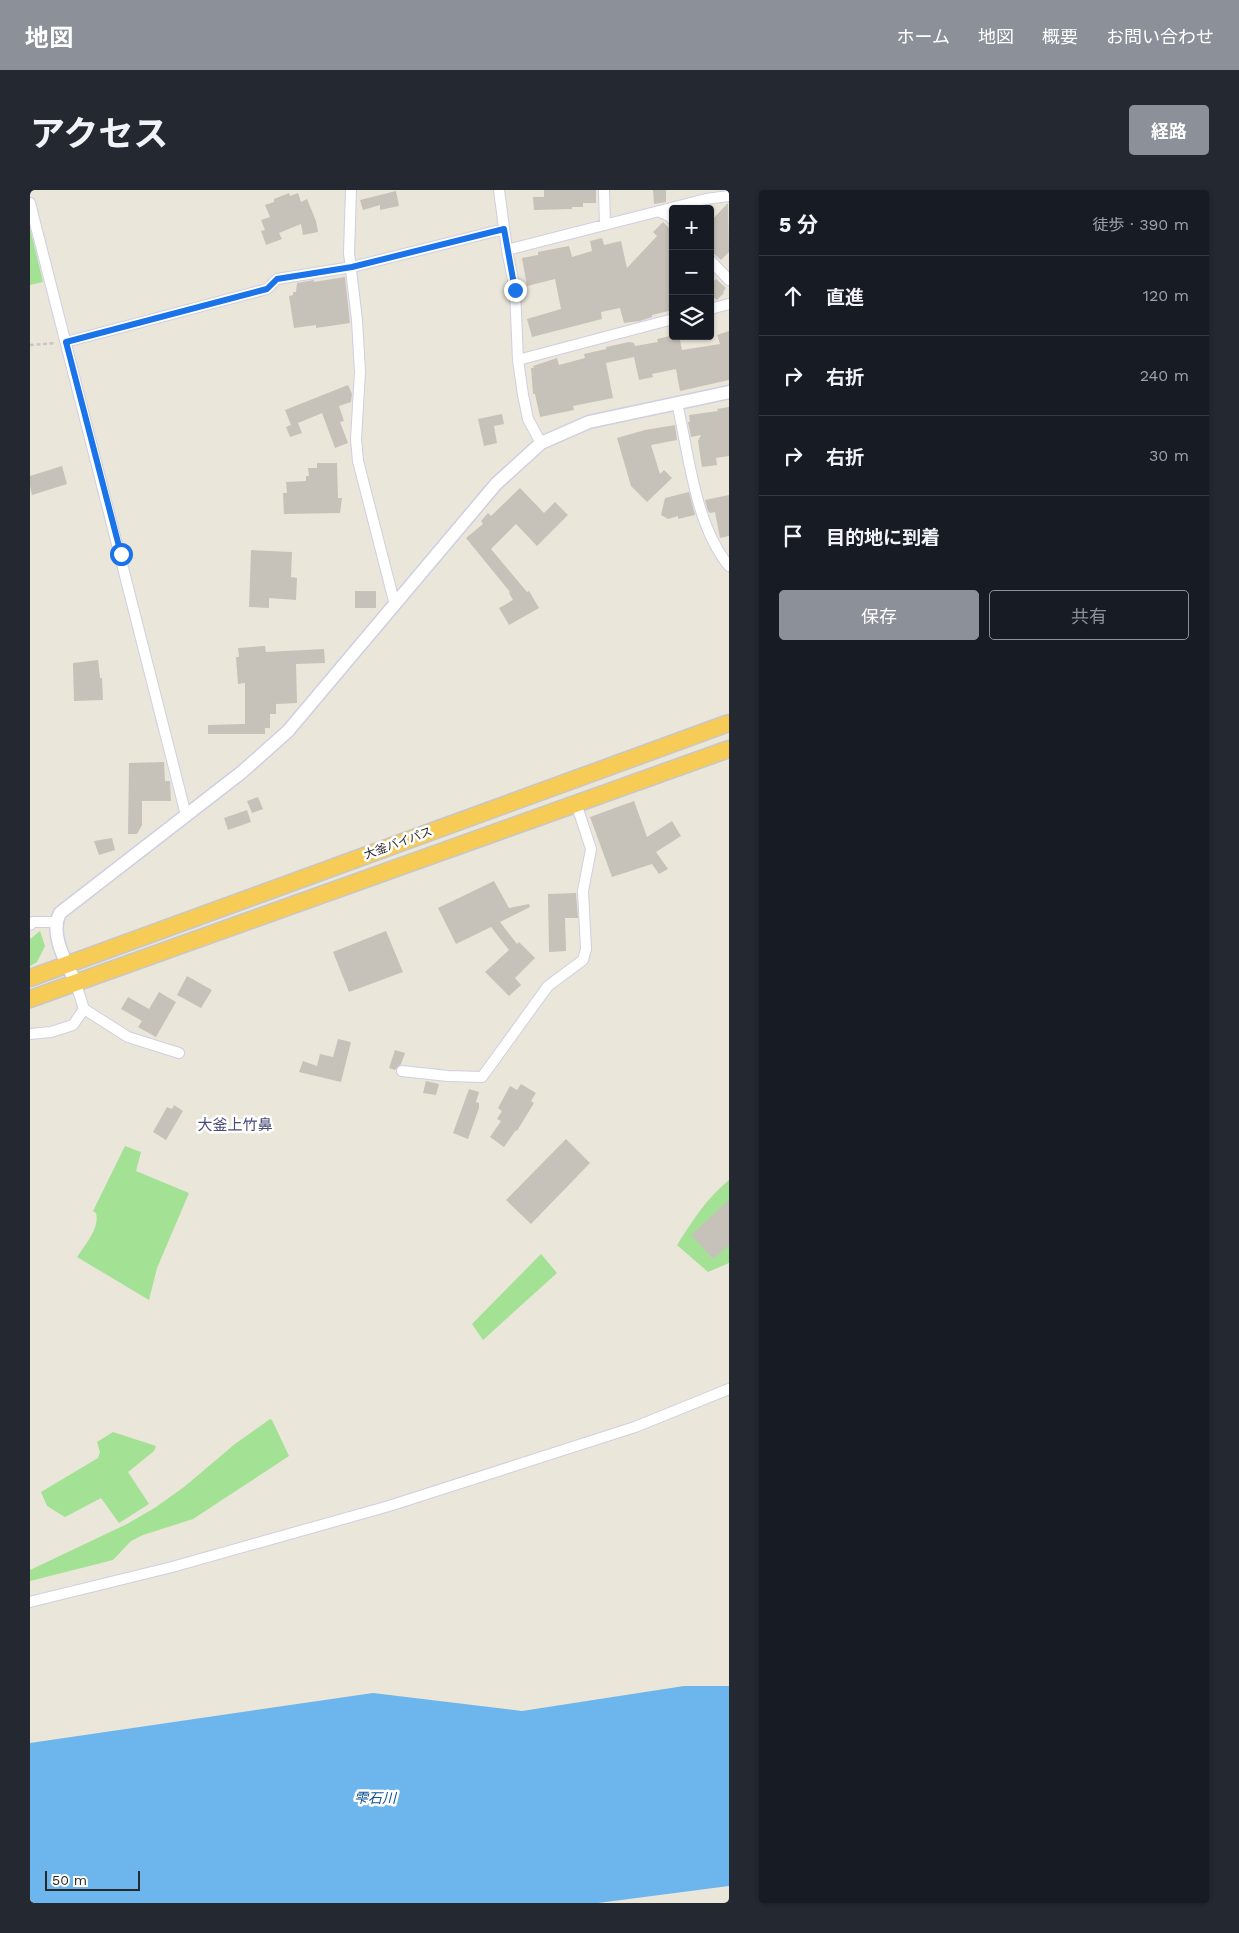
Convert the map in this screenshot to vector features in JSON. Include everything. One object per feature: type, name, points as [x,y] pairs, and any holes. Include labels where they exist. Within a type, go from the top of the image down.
[{"type":"highway","name":"大釜バイパス","points":[[30,978],[729,723]]},
{"type":"highway","name":"大釜バイパス","points":[[30,999],[729,748]]},
{"type":"street","points":[[351,190],[349,253],[352,267],[360,372],[356,439],[358,461],[395,605]]},
{"type":"street","points":[[499,190],[507,250],[515,290],[518,360],[528,419],[541,442]]},
{"type":"street","points":[[604,190],[605,225]]},
{"type":"street","points":[[507,250],[660,212],[706,195],[729,196]]},
{"type":"street","points":[[30,203],[186,815]]},
{"type":"street","points":[[660,212],[669,216]]},
{"type":"street","points":[[66,342],[267,289],[277,279],[352,267],[504,229]]},
{"type":"street","points":[[714,264],[729,280]]},
{"type":"street","points":[[714,308],[729,304]]},
{"type":"street","points":[[518,360],[669,320]]},
{"type":"street","points":[[179,1054],[128,1036],[84,1009],[76,982],[67,965],[56,932],[56,922],[60,913],[242,772],[288,731],[496,484],[541,442],[589,422],[729,392]]},
{"type":"street","points":[[678,403],[703,521],[719,554],[729,566]]},
{"type":"street","points":[[402,1070],[448,1076],[482,1077],[548,986],[583,960],[586,949],[583,891],[591,849],[576,803]]},
{"type":"street","points":[[30,925],[34,922],[56,922]]},
{"type":"street","points":[[30,1034],[51,1032],[73,1025],[84,1009]]},
{"type":"street","points":[[30,1602],[172,1567],[389,1506],[635,1427],[729,1388]]},
{"type":"path","points":[[30,345],[66,342]]},
{"type":"green space","points":[[30,228],[43,282],[30,285]]},
{"type":"green space","points":[[40,931],[45,946],[37,962],[30,966],[30,939]]},
{"type":"green space","points":[[125,1146],[141,1152],[136,1171],[189,1193],[157,1268],[149,1300],[77,1257],[94,1230],[97,1219],[96,1213],[93,1211]]},
{"type":"green space","points":[[729,1180],[729,1263],[708,1272],[677,1245],[694,1218]]},
{"type":"green space","points":[[541,1254],[557,1273],[483,1340],[472,1324]]},
{"type":"green space","points":[[270,1419],[289,1456],[193,1519],[143,1535],[131,1541],[113,1560],[30,1581],[30,1570],[127,1524],[156,1507],[184,1487],[235,1444]]},
{"type":"green space","points":[[113,1432],[156,1446],[154,1451],[128,1472],[149,1504],[119,1523],[101,1498],[65,1517],[47,1506],[41,1492],[98,1458],[100,1452],[97,1442]]},
{"type":"water","name":"雫石川","points":[[684,1686],[729,1686],[729,1886],[598,1903],[30,1903],[30,1743],[373,1693],[522,1711]]},
{"type":"building","points":[[544,190],[596,190],[596,203],[583,203],[583,207],[572,207],[572,209],[534,210],[533,197],[544,197]]},
{"type":"building","points":[[653,190],[666,190],[666,202],[654,204]]},
{"type":"building","points":[[396,191],[399,206],[380,210],[380,205],[363,210],[360,200]]},
{"type":"building","points":[[289,193],[290,196],[298,193],[301,202],[307,199],[316,221],[318,232],[303,235],[301,224],[279,233],[282,239],[266,245],[261,231],[265,230],[261,220],[270,217],[265,205]]},
{"type":"building","points":[[728,203],[729,252],[721,260],[714,254],[714,218]]},
{"type":"building","points":[[663,222],[669,228],[669,311],[652,315],[652,317],[640,321],[624,323],[620,308],[601,312],[602,319],[532,337],[527,319],[561,309],[555,279],[527,286],[522,258],[538,255],[538,252],[569,246],[572,257],[592,251],[590,241],[602,238],[604,245],[621,241],[627,268],[657,236],[653,232]]},
{"type":"building","points":[[345,277],[350,323],[316,328],[316,325],[294,328],[289,296],[296,292],[297,283]]},
{"type":"building","points":[[716,279],[726,288],[717,300],[714,297],[714,281]]},
{"type":"building","points":[[729,331],[729,380],[680,391],[676,369],[652,374],[653,377],[639,380],[634,357],[606,363],[613,398],[573,406],[574,410],[540,417],[535,394],[533,394],[531,368],[534,368],[533,366],[557,358],[559,365],[585,358],[584,354],[606,349],[606,347],[629,342],[634,343],[635,346],[658,342],[657,339],[669,336],[669,340],[680,340],[682,350],[720,344],[717,335]]},
{"type":"building","points":[[348,385],[352,394],[351,402],[339,406],[344,421],[340,422],[348,443],[335,448],[322,413],[298,423],[302,433],[290,437],[286,427],[291,425],[285,410]]},
{"type":"building","points":[[729,407],[729,456],[716,458],[717,465],[702,467],[698,441],[701,435],[691,437],[688,422],[690,422],[689,415],[718,411],[717,409]]},
{"type":"building","points":[[502,414],[504,424],[494,426],[497,443],[484,446],[478,419]]},
{"type":"building","points":[[675,425],[677,440],[651,445],[660,474],[664,470],[672,478],[647,502],[631,486],[617,438],[645,430]]},
{"type":"building","points":[[317,463],[337,463],[338,498],[342,498],[340,513],[284,514],[283,493],[287,493],[286,482],[306,481],[306,476],[309,476],[308,468],[317,468]]},
{"type":"building","points":[[62,466],[67,484],[32,495],[30,476]]},
{"type":"building","points":[[520,488],[544,513],[555,502],[568,515],[537,546],[516,524],[491,549],[527,592],[529,591],[539,608],[509,625],[499,608],[513,600],[510,592],[466,538],[483,524],[481,521],[488,513],[491,516]]},
{"type":"building","points":[[689,492],[695,515],[678,519],[678,516],[668,519],[661,515],[665,498]]},
{"type":"building","points":[[729,495],[729,536],[720,538],[715,512],[710,513],[708,511],[705,500]]},
{"type":"building","points":[[251,550],[292,552],[291,577],[297,578],[296,600],[269,598],[269,608],[249,607]]},
{"type":"building","points":[[355,591],[376,591],[376,608],[355,608]]},
{"type":"building","points":[[265,646],[266,652],[324,649],[325,663],[296,664],[297,703],[276,704],[276,714],[270,714],[270,728],[265,728],[265,734],[208,734],[208,725],[245,724],[245,683],[238,684],[236,657],[239,657],[238,648]]},
{"type":"building","points":[[98,660],[100,678],[102,678],[103,700],[74,701],[73,663]]},
{"type":"building","points":[[164,762],[165,781],[170,781],[171,801],[142,801],[142,825],[137,834],[128,834],[129,763]]},
{"type":"building","points":[[258,797],[263,809],[252,813],[247,801]]},
{"type":"building","points":[[634,801],[647,837],[672,821],[681,836],[656,852],[668,869],[659,874],[652,864],[612,877],[590,817]]},
{"type":"building","points":[[247,810],[251,822],[228,830],[224,818]]},
{"type":"building","points":[[112,838],[115,850],[99,855],[94,841]]},
{"type":"building","points":[[494,881],[509,908],[529,904],[530,907],[500,922],[517,944],[519,942],[535,958],[515,978],[521,985],[509,996],[485,972],[509,950],[491,927],[456,944],[438,908]]},
{"type":"building","points":[[576,893],[578,918],[565,918],[566,951],[549,952],[548,894]]},
{"type":"building","points":[[386,931],[403,972],[349,992],[333,952]]},
{"type":"building","points":[[187,976],[212,990],[201,1008],[177,995]]},
{"type":"building","points":[[159,992],[176,1002],[156,1037],[138,1027],[142,1021],[121,1009],[128,997],[149,1009]]},
{"type":"building","points":[[338,1039],[351,1042],[341,1082],[299,1072],[303,1061],[317,1066],[320,1054],[333,1057]]},
{"type":"building","points":[[395,1050],[405,1053],[401,1064],[395,1070],[389,1068]]},
{"type":"building","points":[[426,1081],[439,1084],[436,1095],[423,1093]]},
{"type":"building","points":[[521,1084],[536,1093],[531,1101],[534,1103],[517,1131],[504,1147],[490,1137],[501,1121],[497,1119],[502,1111],[498,1108],[510,1086],[517,1090]]},
{"type":"building","points":[[469,1089],[479,1092],[476,1102],[479,1103],[479,1108],[468,1139],[453,1133]]},
{"type":"building","points":[[174,1105],[183,1111],[166,1140],[153,1132],[167,1107],[172,1109]]},
{"type":"building","points":[[566,1139],[590,1163],[531,1224],[506,1200]]},
{"type":"building","points":[[729,1200],[729,1245],[713,1259],[691,1235]]},
{"type":"district","name":"大釜上竹鼻","points":[[235,1125]]},
{"type":"route","points":[[121,554],[66,342],[267,289],[277,279],[352,267],[504,229],[515,290]]}]
